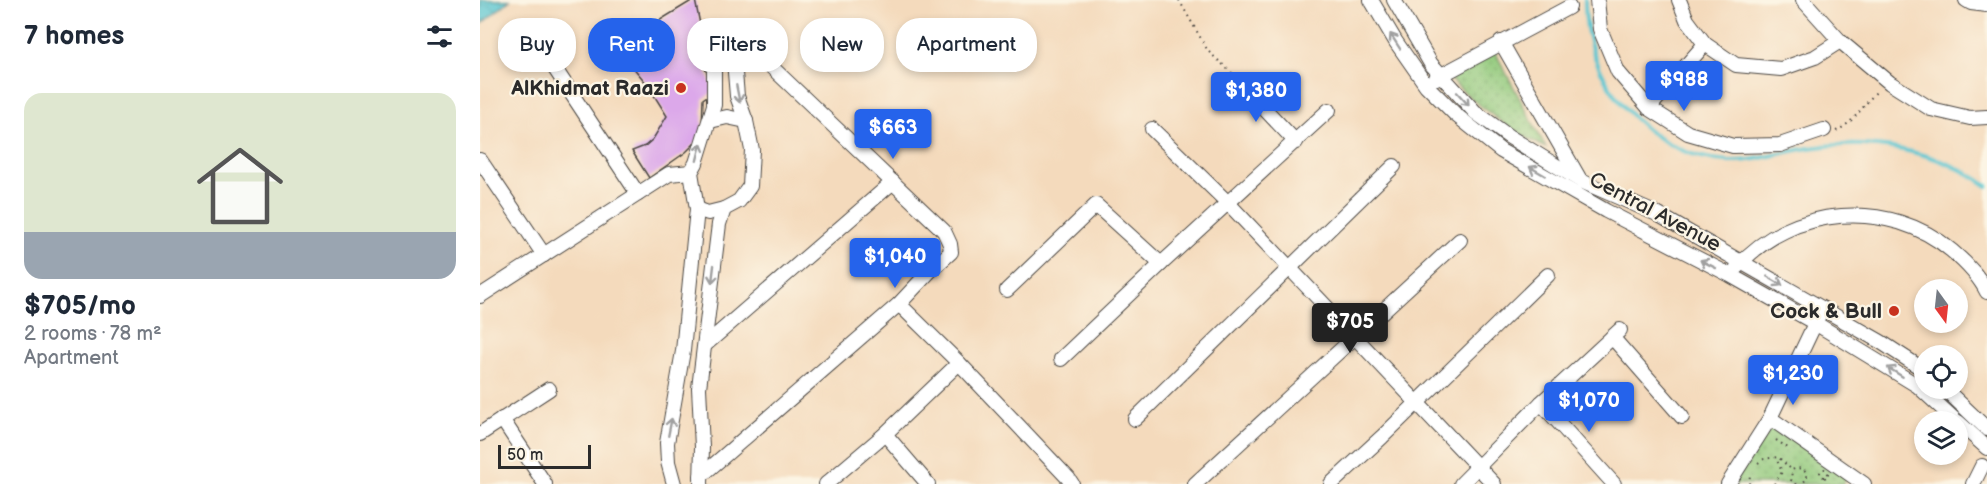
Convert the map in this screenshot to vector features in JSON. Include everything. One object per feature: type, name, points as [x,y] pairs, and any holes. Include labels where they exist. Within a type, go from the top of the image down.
[{"type":"street","name":"Central Avenue","points":[[1371,0],[1395,42],[1426,85],[1456,115],[1501,151],[1606,211],[1730,275],[1815,323],[1918,386],[1945,411]]},
{"type":"street","name":"Central Avenue","points":[[1394,0],[1431,64],[1475,112],[1508,136],[1581,181],[1657,214],[1823,308],[1914,363]]},
{"type":"street","points":[[1597,0],[1600,29],[1618,72],[1649,108],[1688,133],[1733,146],[1780,145],[1824,130]]},
{"type":"street","points":[[1679,0],[1687,20],[1705,44],[1736,65],[1781,69],[1815,57],[1840,41]]},
{"type":"street","points":[[1803,0],[1840,41],[1887,81],[1931,109],[1970,118],[1987,117]]},
{"type":"street","points":[[1966,0],[1987,5]]},
{"type":"street","points":[[1426,85],[1569,7]]},
{"type":"street","points":[[1502,42],[1581,181],[1606,211]]},
{"type":"street","points":[[1649,108],[1705,44]]},
{"type":"street","points":[[557,72],[638,194]]},
{"type":"street","points":[[674,484],[669,462],[668,429],[683,351],[697,209],[691,172],[696,163],[714,105],[714,72]]},
{"type":"street","points":[[697,209],[708,213],[724,209],[739,201],[750,186],[752,150],[746,121],[737,96],[735,72]]},
{"type":"street","points":[[701,480],[899,304],[951,252],[944,231],[777,72]]},
{"type":"street","points":[[1240,83],[1296,142]]},
{"type":"street","points":[[1061,359],[1329,110]]},
{"type":"street","points":[[710,121],[727,117],[746,121]]},
{"type":"street","points":[[1152,129],[1228,203],[1494,484]]},
{"type":"street","points":[[480,160],[544,255]]},
{"type":"street","points":[[1135,419],[1394,166]]},
{"type":"street","points":[[480,296],[669,174],[691,172]]},
{"type":"street","points":[[705,345],[893,182]]},
{"type":"street","points":[[1006,290],[1096,205],[1161,264]]},
{"type":"street","points":[[701,480],[699,388],[719,224],[724,209]]},
{"type":"street","points":[[1730,275],[1741,262],[1765,242],[1792,227],[1822,218],[1853,214],[1884,218],[1914,227],[1941,242],[1965,262],[1987,292]]},
{"type":"street","points":[[1195,484],[1460,240]]},
{"type":"street","points":[[1331,484],[1548,275]]},
{"type":"street","points":[[899,304],[959,363],[1068,478],[1071,484]]},
{"type":"street","points":[[1728,484],[1770,418],[1823,308]]},
{"type":"street","points":[[1461,484],[1541,404],[1616,334],[1682,417]]},
{"type":"street","points":[[826,484],[885,434],[959,363]]},
{"type":"street","points":[[480,434],[549,389]]},
{"type":"street","points":[[1956,399],[1987,429]]},
{"type":"street","points":[[1541,404],[1614,484]]},
{"type":"street","points":[[1770,418],[1858,482]]},
{"type":"street","points":[[502,419],[545,484]]},
{"type":"street","name":"Central Avenue","points":[[1968,431],[1987,447]]},
{"type":"street","points":[[885,434],[928,484]]},
{"type":"street","points":[[1973,484],[1982,466]]},
{"type":"path","points":[[1179,0],[1208,51],[1230,70],[1240,83]]},
{"type":"path","points":[[1824,130],[1837,131],[1851,123],[1865,102],[1887,81]]},
{"type":"path","points":[[1756,464],[1773,457],[1785,462],[1792,470]]},
{"type":"path","points":[[1773,457],[1778,460],[1782,472],[1774,484]]},
{"type":"path","points":[[1798,468],[1805,471],[1807,479],[1799,484],[1790,482],[1792,470],[1798,468]]},
{"type":"path","points":[[1749,484],[1751,472]]},
{"type":"path","points":[[1825,477],[1826,484]]},
{"type":"green space","points":[[1494,50],[1546,148],[1518,133],[1494,116],[1470,98],[1447,76]]},
{"type":"green space","points":[[1771,424],[1849,474],[1843,484],[1732,484]]},
{"type":"water","points":[[480,0],[510,0],[480,25]]},
{"type":"building","name":"AlKhidmat Raazi","points":[[695,0],[699,18],[687,18],[687,72],[706,72],[714,91],[703,99],[702,131],[696,142],[686,152],[649,178],[632,151],[645,146],[653,139],[667,116],[637,72],[675,72],[675,18],[664,18]]},
{"type":"waterway","points":[[1585,0],[1587,29],[1595,58],[1608,84],[1625,108],[1647,129],[1671,145],[1699,156],[1728,161],[1749,160],[1832,146],[1879,146],[1925,155],[1947,163],[1987,186]]},
{"type":"place","name":"AlKhidmat Raazi","points":[[681,88]]},
{"type":"place","name":"Cock & Bull","points":[[1894,311]]}]
